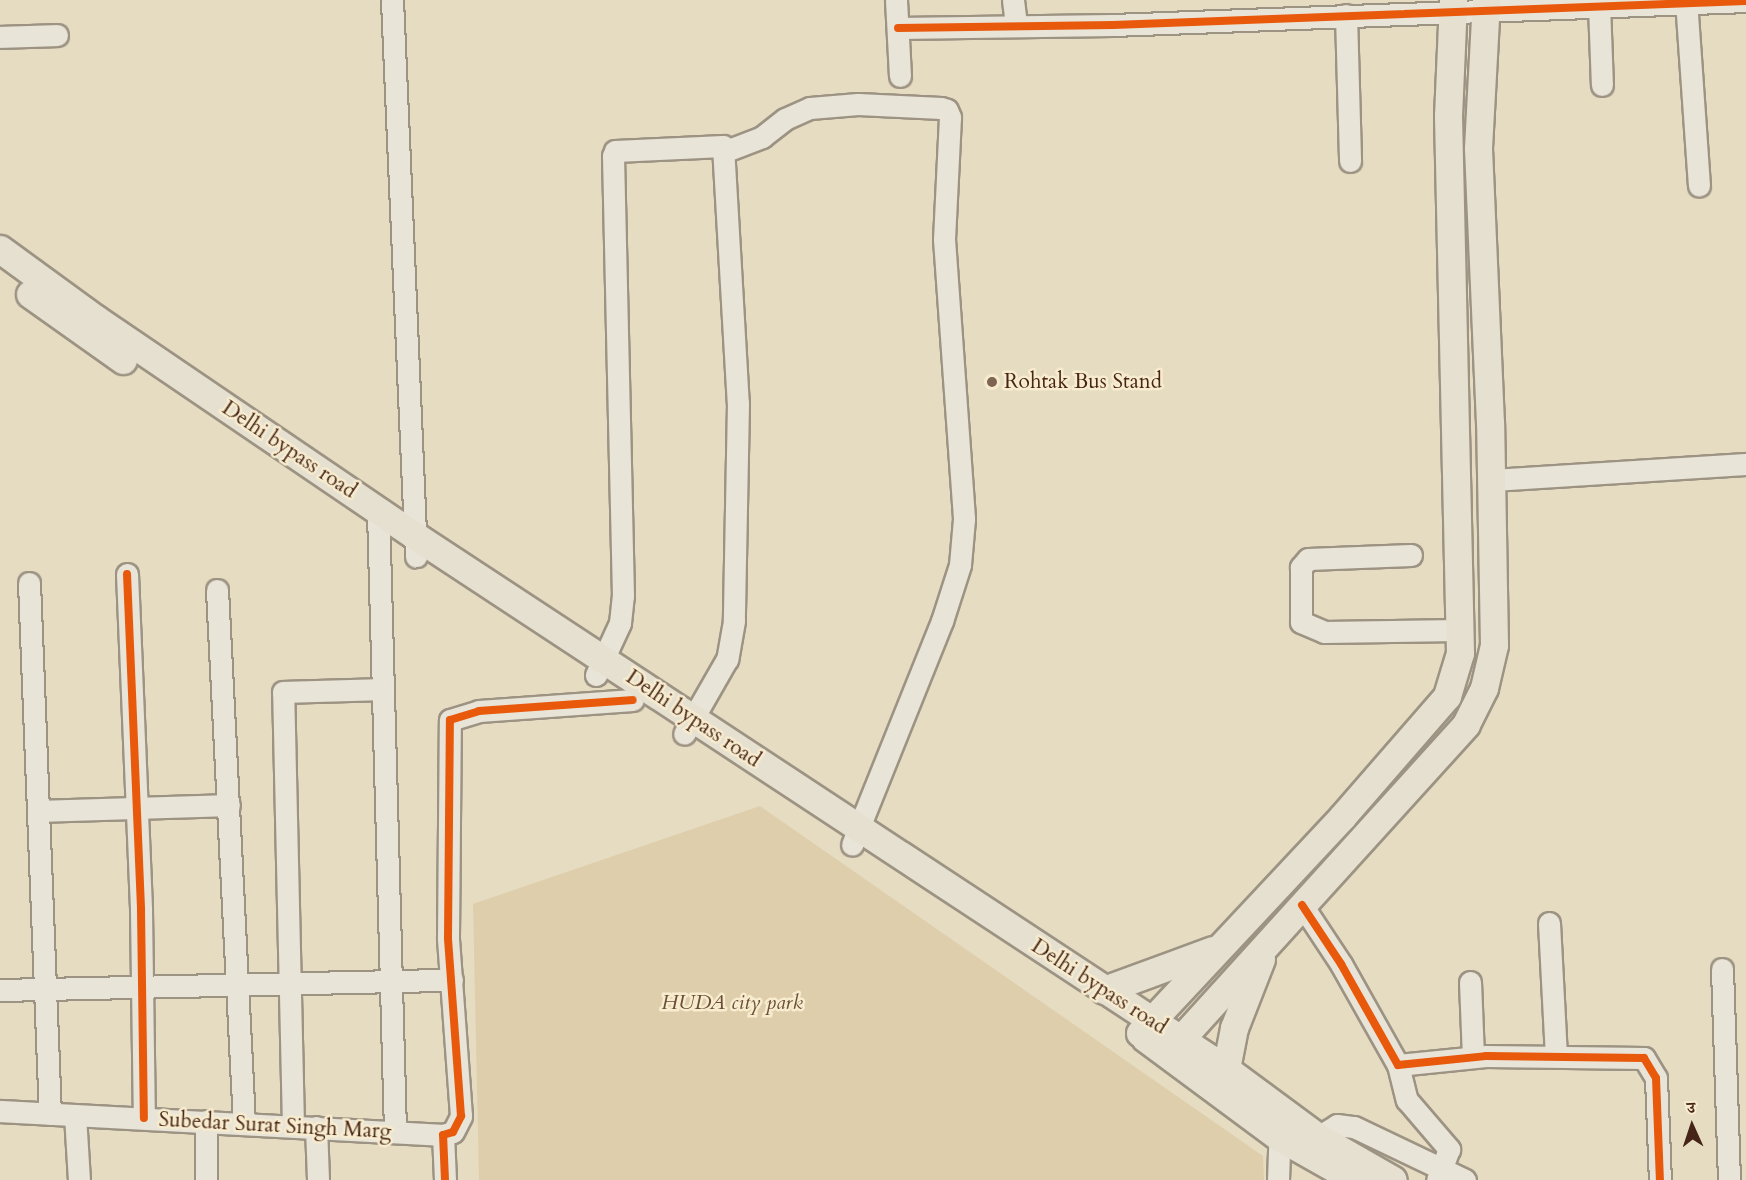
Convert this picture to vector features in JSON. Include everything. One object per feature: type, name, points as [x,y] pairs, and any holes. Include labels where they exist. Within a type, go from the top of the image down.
[{"type":"main road","points":[[1174,1046],[1466,724],[1484,688],[1494,645],[1491,480],[1478,148],[1486,5]]},
{"type":"main road","points":[[1145,1027],[1342,817],[1447,696],[1460,653],[1448,116],[1453,6]]},
{"type":"main road","name":"Delhi bypass road","points":[[0,249],[379,521],[1174,1046],[1355,1180]]},
{"type":"main road","name":"Delhi bypass road","points":[[0,272],[83,334],[379,521]]},
{"type":"main road","name":"Delhi bypass road","points":[[601,668],[633,700],[689,727]]},
{"type":"main road","name":"Delhi bypass road","points":[[855,837],[1104,990],[1145,1027]]},
{"type":"main road","points":[[1226,1069],[1234,1028],[1267,944]]},
{"type":"main road","points":[[1104,990],[1221,947]]},
{"type":"main road","name":"Delhi bypass road","points":[[1174,1046],[1226,1069],[1280,1124],[1318,1137],[1393,1180]]},
{"type":"street","points":[[392,0],[416,546]]},
{"type":"street","points":[[896,0],[900,76]]},
{"type":"street","points":[[1013,0],[1016,26]]},
{"type":"street","points":[[1686,1],[1699,186]]},
{"type":"street","points":[[898,28],[1016,26],[1230,10],[1346,15],[1453,6],[1746,1]]},
{"type":"street","points":[[1599,5],[1602,85]]},
{"type":"street","points":[[1346,15],[1350,161]]},
{"type":"street","points":[[0,37],[57,35]]},
{"type":"street","points":[[726,151],[762,137],[784,119],[810,108],[858,104],[941,108],[950,117],[944,239],[964,519],[960,565],[942,621],[855,837]]},
{"type":"street","points":[[601,668],[620,623],[624,596],[613,156],[615,151],[713,144],[723,146],[726,151],[738,403],[734,621],[727,659],[689,727]]},
{"type":"street","points":[[1491,480],[1746,464]]},
{"type":"street","points":[[379,521],[395,1132]]},
{"type":"street","points":[[1411,555],[1308,559],[1301,567],[1301,621],[1324,632],[1459,630]]},
{"type":"street","points":[[127,574],[142,984],[144,1118]]},
{"type":"street","points":[[29,583],[50,1114]]},
{"type":"street","points":[[217,590],[244,1123]]},
{"type":"street","points":[[293,1126],[284,692],[383,689]]},
{"type":"street","points":[[445,1180],[443,1135],[453,1132],[461,1116],[448,937],[450,720],[479,711],[633,700]]},
{"type":"street","points":[[39,811],[229,806]]},
{"type":"street","points":[[1302,905],[1341,964],[1398,1065],[1407,1101],[1448,1144],[1449,1154],[1440,1175]]},
{"type":"street","points":[[1549,923],[1556,1055]]},
{"type":"street","points":[[1722,969],[1729,1180]]},
{"type":"street","points":[[0,990],[142,984],[452,980]]},
{"type":"street","points":[[1470,982],[1473,1057]]},
{"type":"street","points":[[1398,1065],[1473,1057],[1556,1055],[1644,1058],[1652,1065],[1660,1180]]},
{"type":"street","name":"Subedar Surat Singh Marg","points":[[0,1112],[443,1135]]},
{"type":"street","points":[[75,1115],[79,1180]]},
{"type":"street","points":[[206,1121],[206,1180]]},
{"type":"street","points":[[1278,1180],[1280,1124]]},
{"type":"street","points":[[1318,1137],[1337,1125],[1354,1126],[1440,1175],[1465,1180]]},
{"type":"street","points":[[316,1127],[318,1180]]},
{"type":"green space","name":"HUDA city park","points":[[760,806],[1263,1156],[1264,1180],[479,1180],[473,904]]},
{"type":"cycle path","points":[[898,28],[1113,25],[1746,1]]},
{"type":"cycle path","points":[[127,574],[141,911],[144,1118]]},
{"type":"cycle path","points":[[445,1180],[443,1135],[453,1132],[461,1116],[448,937],[450,720],[479,711],[633,700]]},
{"type":"cycle path","points":[[1302,905],[1341,964],[1398,1065],[1486,1056],[1644,1058],[1656,1078],[1660,1180]]},
{"type":"place","name":"Rohtak Bus Stand","points":[[992,382]]}]
